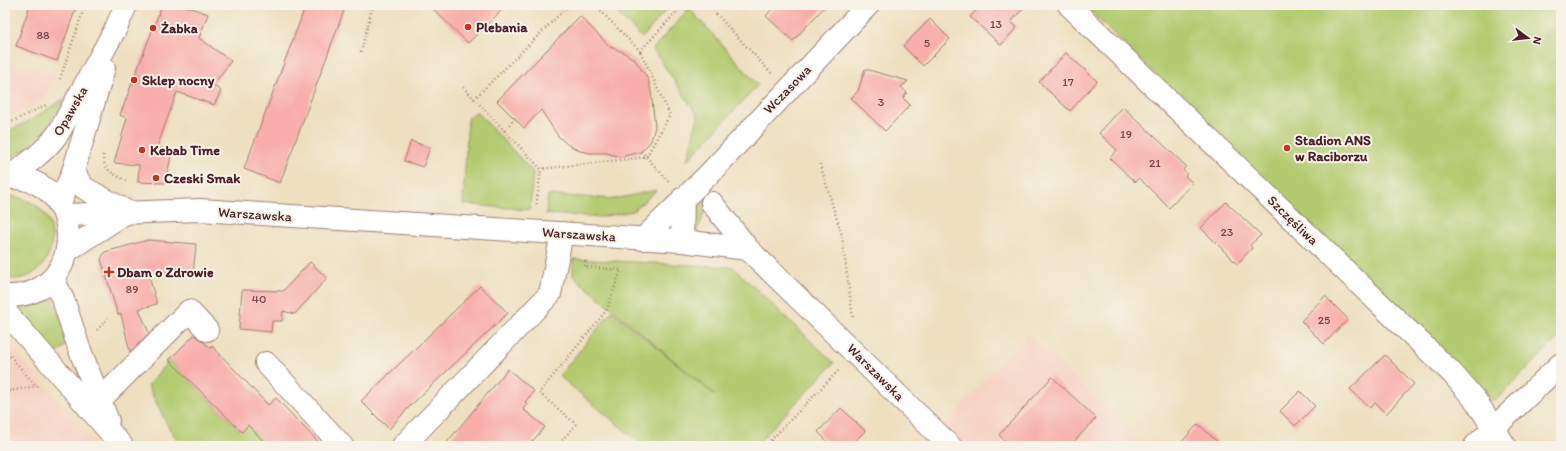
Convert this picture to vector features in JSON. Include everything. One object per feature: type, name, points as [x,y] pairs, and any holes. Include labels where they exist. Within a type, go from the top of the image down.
[{"type":"street","name":"Opawska","points":[[6,178],[29,163],[50,145],[66,120],[116,28],[126,5]]},
{"type":"street","name":"Wczasowa","points":[[643,239],[677,192],[708,175],[786,90],[868,5]]},
{"type":"street","name":"Szczęśliwa","points":[[1068,5],[1452,373],[1476,401],[1500,437]]},
{"type":"street","name":"Opawska","points":[[62,210],[116,28]]},
{"type":"street","points":[[68,250],[127,212],[84,188],[73,172]]},
{"type":"street","points":[[708,175],[712,203],[708,244]]},
{"type":"street","points":[[5,296],[24,295],[32,292],[53,278],[62,265],[68,250],[68,229],[62,210],[48,192],[35,184],[21,179],[6,178]]},
{"type":"street","points":[[677,192],[682,242]]},
{"type":"street","points":[[712,203],[748,249]]},
{"type":"street","name":"Warszawska","points":[[62,210],[127,212],[200,210],[562,233],[708,244],[748,249],[950,446]]},
{"type":"street","points":[[403,446],[550,294],[562,233]]},
{"type":"street","points":[[53,278],[64,302],[95,405]]},
{"type":"street","points":[[5,311],[95,405],[118,441]]},
{"type":"street","points":[[95,405],[189,311],[206,330]]},
{"type":"street","points":[[266,363],[342,446]]},
{"type":"street","points":[[1475,446],[1500,437],[1561,364]]},
{"type":"path","points":[[58,86],[85,5]]},
{"type":"path","points":[[361,52],[373,5]]},
{"type":"path","points":[[474,99],[569,5]]},
{"type":"path","points":[[595,5],[640,50],[670,115],[646,157]]},
{"type":"path","points":[[640,50],[683,5]]},
{"type":"path","points":[[708,5],[786,90]]},
{"type":"path","points":[[463,87],[541,169]]},
{"type":"path","points":[[5,125],[49,104],[52,98]]},
{"type":"path","points":[[504,131],[515,118]]},
{"type":"path","points":[[641,151],[677,192]]},
{"type":"path","points":[[541,169],[646,157]]},
{"type":"path","points":[[765,446],[855,352],[852,307],[842,236],[820,164]]},
{"type":"path","points":[[536,208],[541,169]]},
{"type":"path","points":[[557,446],[576,424],[539,393],[606,311],[621,270],[585,267],[586,253]]},
{"type":"path","points":[[5,350],[36,386],[5,392]]},
{"type":"shaded area","points":[[5,61],[56,73],[42,102],[5,118]]},
{"type":"shaded area","points":[[1028,334],[1130,430],[1137,446],[959,446],[941,428]]},
{"type":"shaded area","points":[[5,339],[65,409],[98,446],[5,446]]},
{"type":"green space","points":[[609,5],[670,5],[642,38]]},
{"type":"green space","points":[[1084,5],[1561,5],[1561,335],[1494,402]]},
{"type":"green space","points":[[689,8],[758,85],[687,161],[698,116],[653,49]]},
{"type":"green space","points":[[65,98],[47,128],[28,148],[5,161],[5,133],[31,120]]},
{"type":"green space","points":[[477,112],[533,172],[530,210],[463,204],[468,118]]},
{"type":"green space","points":[[657,190],[633,211],[601,217],[546,214],[548,195],[615,199]]},
{"type":"green space","points":[[698,193],[704,195],[705,210],[700,224],[695,232],[690,230],[689,207]]},
{"type":"green space","points":[[9,196],[30,202],[44,213],[51,228],[52,244],[47,259],[37,271],[23,278],[5,278],[5,197]]},
{"type":"green space","points":[[573,259],[733,267],[834,363],[755,446],[644,446],[559,376],[612,311],[715,395],[573,276]]},
{"type":"green space","points":[[52,297],[70,341],[54,356],[14,309]]},
{"type":"green space","points":[[169,360],[241,431],[248,425],[268,446],[182,446],[169,428],[148,386]]},
{"type":"building","points":[[30,5],[77,5],[57,61],[16,46]]},
{"type":"building","points":[[162,5],[183,5],[208,14],[199,38],[231,61],[213,85],[221,91],[214,105],[177,92],[157,147],[172,152],[165,183],[138,182],[139,165],[114,163],[127,118],[120,115]]},
{"type":"building","points":[[306,5],[346,5],[280,183],[244,169]]},
{"type":"building","name":"Plebania","points":[[429,5],[507,5],[468,43]]},
{"type":"building","points":[[776,5],[826,5],[793,41],[766,16]]},
{"type":"building","points":[[981,5],[1026,5],[1011,22],[1017,27],[1001,45],[970,17]]},
{"type":"building","points":[[580,16],[610,47],[623,52],[635,60],[648,79],[651,91],[655,127],[651,141],[641,152],[620,157],[607,153],[590,153],[580,151],[567,144],[558,136],[541,110],[524,128],[497,101]]},
{"type":"building","points":[[930,19],[950,39],[923,66],[903,46]]},
{"type":"building","points":[[1066,53],[1097,81],[1070,111],[1039,82]]},
{"type":"building","points":[[865,69],[908,81],[901,87],[907,93],[903,98],[910,105],[885,131],[851,98],[858,91]]},
{"type":"building","points":[[1123,107],[1186,166],[1183,170],[1187,174],[1185,176],[1193,183],[1169,208],[1139,178],[1135,182],[1110,158],[1117,150],[1099,133]]},
{"type":"building","points":[[411,141],[430,148],[423,167],[404,161]]},
{"type":"building","points":[[1226,202],[1261,235],[1250,245],[1252,248],[1237,264],[1201,228]]},
{"type":"building","points":[[148,240],[196,244],[193,275],[148,273],[157,304],[139,309],[149,333],[130,352],[121,314],[118,315],[101,259],[105,252]]},
{"type":"building","points":[[310,262],[327,278],[295,314],[283,311],[282,321],[272,321],[271,332],[239,329],[242,290],[283,291]]},
{"type":"building","points":[[480,286],[508,313],[410,406],[389,429],[361,401]]},
{"type":"building","points":[[1325,296],[1348,319],[1324,344],[1301,321]]},
{"type":"building","points":[[194,335],[211,348],[212,346],[268,405],[276,398],[322,446],[268,446],[248,425],[242,432],[169,360]]},
{"type":"building","points":[[1385,355],[1414,384],[1386,414],[1375,403],[1370,408],[1350,389]]},
{"type":"building","points":[[508,369],[534,391],[525,402],[527,404],[523,409],[545,427],[528,446],[444,446]]},
{"type":"building","points":[[1052,377],[1096,418],[1070,446],[1010,446],[999,435]]},
{"type":"building","points":[[1300,391],[1315,406],[1295,426],[1280,411]]},
{"type":"building","points":[[841,408],[865,431],[850,446],[832,446],[818,432]]},
{"type":"building","points":[[1198,424],[1222,446],[1178,446]]},
{"type":"place","name":"Plebania","points":[[468,27]]},
{"type":"place","name":"Żabka","points":[[153,28]]},
{"type":"place","name":"Sklep nocny","points":[[134,80]]},
{"type":"place","name":"Stadion ANS w Raciborzu","points":[[1287,148]]},
{"type":"place","name":"Kebab Time","points":[[142,150]]},
{"type":"place","name":"Czeski Smak","points":[[156,178]]},
{"type":"place","name":"Dbam o Zdrowie","points":[[109,272]]}]
